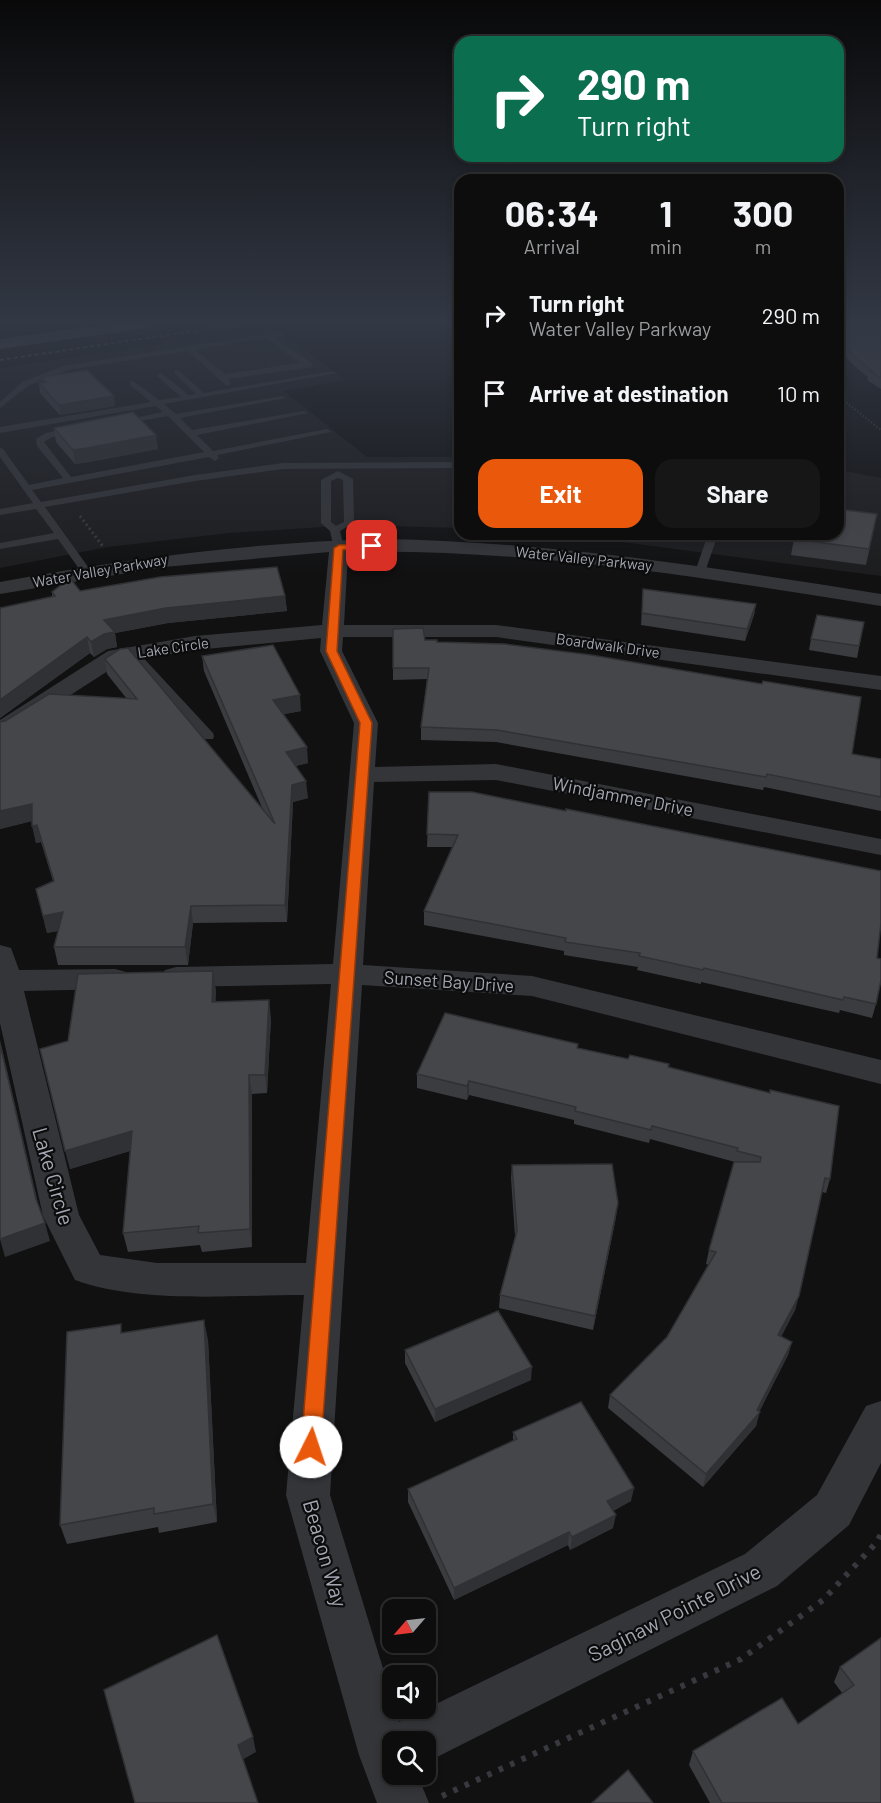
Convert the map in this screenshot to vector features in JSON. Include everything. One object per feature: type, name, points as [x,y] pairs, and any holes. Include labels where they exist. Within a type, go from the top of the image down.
[{"type":"street","name":"Water Valley Parkway","points":[[0,588],[86,571],[211,554],[291,548],[337,539],[518,551],[700,572],[881,600]]},
{"type":"street","name":"Beacon Way","points":[[337,539],[331,651],[366,723],[308,1495],[391,1731]]},
{"type":"street","name":"Lake Circle","points":[[0,730],[116,656],[195,643],[332,631]]},
{"type":"street","name":"Boardwalk Drive","points":[[332,631],[496,631],[881,683]]},
{"type":"street","name":"Windjammer Drive","points":[[362,776],[496,772],[881,847]]},
{"type":"street","name":"Lake Circle","points":[[3,968],[61,1216],[88,1269],[157,1279],[324,1279]]},
{"type":"street","name":"Sunset Bay Drive","points":[[3,968],[347,974],[531,986],[881,1072]]},
{"type":"street","name":"Saginaw Pointe Drive","points":[[434,1731],[761,1570],[833,1510],[881,1420]]},
{"type":"street","name":"Beacon Way","points":[[413,1785],[420,1801]]},
{"type":"lane","points":[[0,430],[133,407]]},
{"type":"lane","points":[[162,407],[230,472]]},
{"type":"lane","points":[[107,424],[223,407]]},
{"type":"lane","points":[[192,434],[304,413]]},
{"type":"lane","points":[[69,480],[39,441],[50,435],[84,428]]},
{"type":"lane","points":[[26,488],[327,432]]},
{"type":"lane","points":[[1,453],[86,571]]},
{"type":"lane","points":[[1,511],[230,472],[283,466],[339,469],[454,465]]},
{"type":"lane","points":[[339,469],[348,479],[348,523],[337,539],[326,524],[326,480],[339,469]]},
{"type":"lane","points":[[0,546],[61,535]]},
{"type":"lane","points":[[700,572],[712,540]]},
{"type":"lane","points":[[133,653],[208,736]]},
{"type":"path","points":[[852,407],[881,430]]},
{"type":"path","points":[[78,514],[105,550]]},
{"type":"path","points":[[420,1801],[741,1659],[823,1600],[877,1542],[881,1534]]},
{"type":"shaded area","points":[[0,407],[304,407],[367,457],[454,457],[454,528],[353,525],[229,533],[108,547],[0,568]]},
{"type":"shaded area","points":[[844,471],[881,478],[881,576],[607,540],[844,540]]},
{"type":"building","points":[[133,412],[156,435],[73,450],[54,428]]},
{"type":"building","points":[[844,510],[877,514],[869,549],[802,540],[844,540]]},
{"type":"building","points":[[277,567],[285,596],[166,608],[104,620],[115,632],[104,634],[91,642],[87,637],[0,700],[0,608],[55,596],[52,592],[70,578],[80,591],[160,577]]},
{"type":"building","points":[[643,589],[756,604],[747,629],[642,613]]},
{"type":"building","points":[[817,615],[864,622],[859,646],[811,639]]},
{"type":"building","points":[[423,628],[425,640],[437,640],[437,642],[505,644],[591,655],[762,684],[763,681],[861,697],[852,754],[881,759],[881,797],[767,774],[766,777],[497,730],[421,727],[429,668],[393,668],[393,629]]},
{"type":"building","points":[[273,645],[300,695],[273,700],[307,747],[286,752],[306,781],[292,785],[285,905],[191,906],[185,947],[54,947],[63,912],[43,916],[36,889],[54,881],[37,825],[32,826],[32,804],[0,811],[0,722],[49,694],[137,699],[105,659],[120,649],[128,648],[275,824],[202,656]]},
{"type":"building","points":[[429,792],[472,792],[881,871],[881,923],[877,958],[881,959],[881,980],[876,1004],[844,997],[843,1000],[704,968],[703,970],[639,956],[640,953],[565,942],[566,938],[424,911],[458,835],[427,834]]},
{"type":"building","points":[[213,971],[212,1002],[269,1000],[265,1075],[249,1075],[250,1229],[198,1233],[199,1226],[123,1233],[132,1131],[65,1151],[40,1049],[68,1041],[78,974]]},
{"type":"building","points":[[445,1013],[578,1044],[577,1048],[628,1059],[630,1055],[770,1093],[770,1090],[839,1106],[830,1179],[825,1178],[799,1296],[778,1335],[792,1342],[757,1410],[760,1412],[706,1474],[610,1395],[667,1337],[716,1252],[709,1250],[734,1162],[760,1162],[761,1157],[737,1151],[738,1148],[652,1126],[651,1130],[575,1111],[576,1107],[469,1081],[467,1086],[417,1074]]},
{"type":"building","points":[[0,1044],[36,1199],[45,1223],[0,1239]]},
{"type":"building","points":[[612,1164],[618,1203],[595,1316],[500,1295],[517,1231],[512,1165]]},
{"type":"building","points":[[498,1311],[532,1367],[435,1409],[405,1350]]},
{"type":"building","points":[[204,1320],[213,1504],[154,1514],[154,1508],[60,1525],[67,1332],[121,1324],[121,1333]]},
{"type":"building","points":[[581,1402],[634,1488],[607,1501],[616,1515],[572,1537],[569,1532],[454,1588],[408,1489],[517,1439],[513,1432]]},
{"type":"building","points":[[217,1635],[253,1737],[238,1745],[258,1803],[135,1803],[104,1690]]},
{"type":"building","points":[[881,1638],[881,1803],[722,1803],[693,1751],[782,1698],[798,1724],[854,1685],[840,1667]]},
{"type":"building","points":[[628,1770],[653,1803],[592,1803]]},
{"type":"route","points":[[311,1447],[366,723],[331,651],[332,631],[339,548],[372,546]]}]
